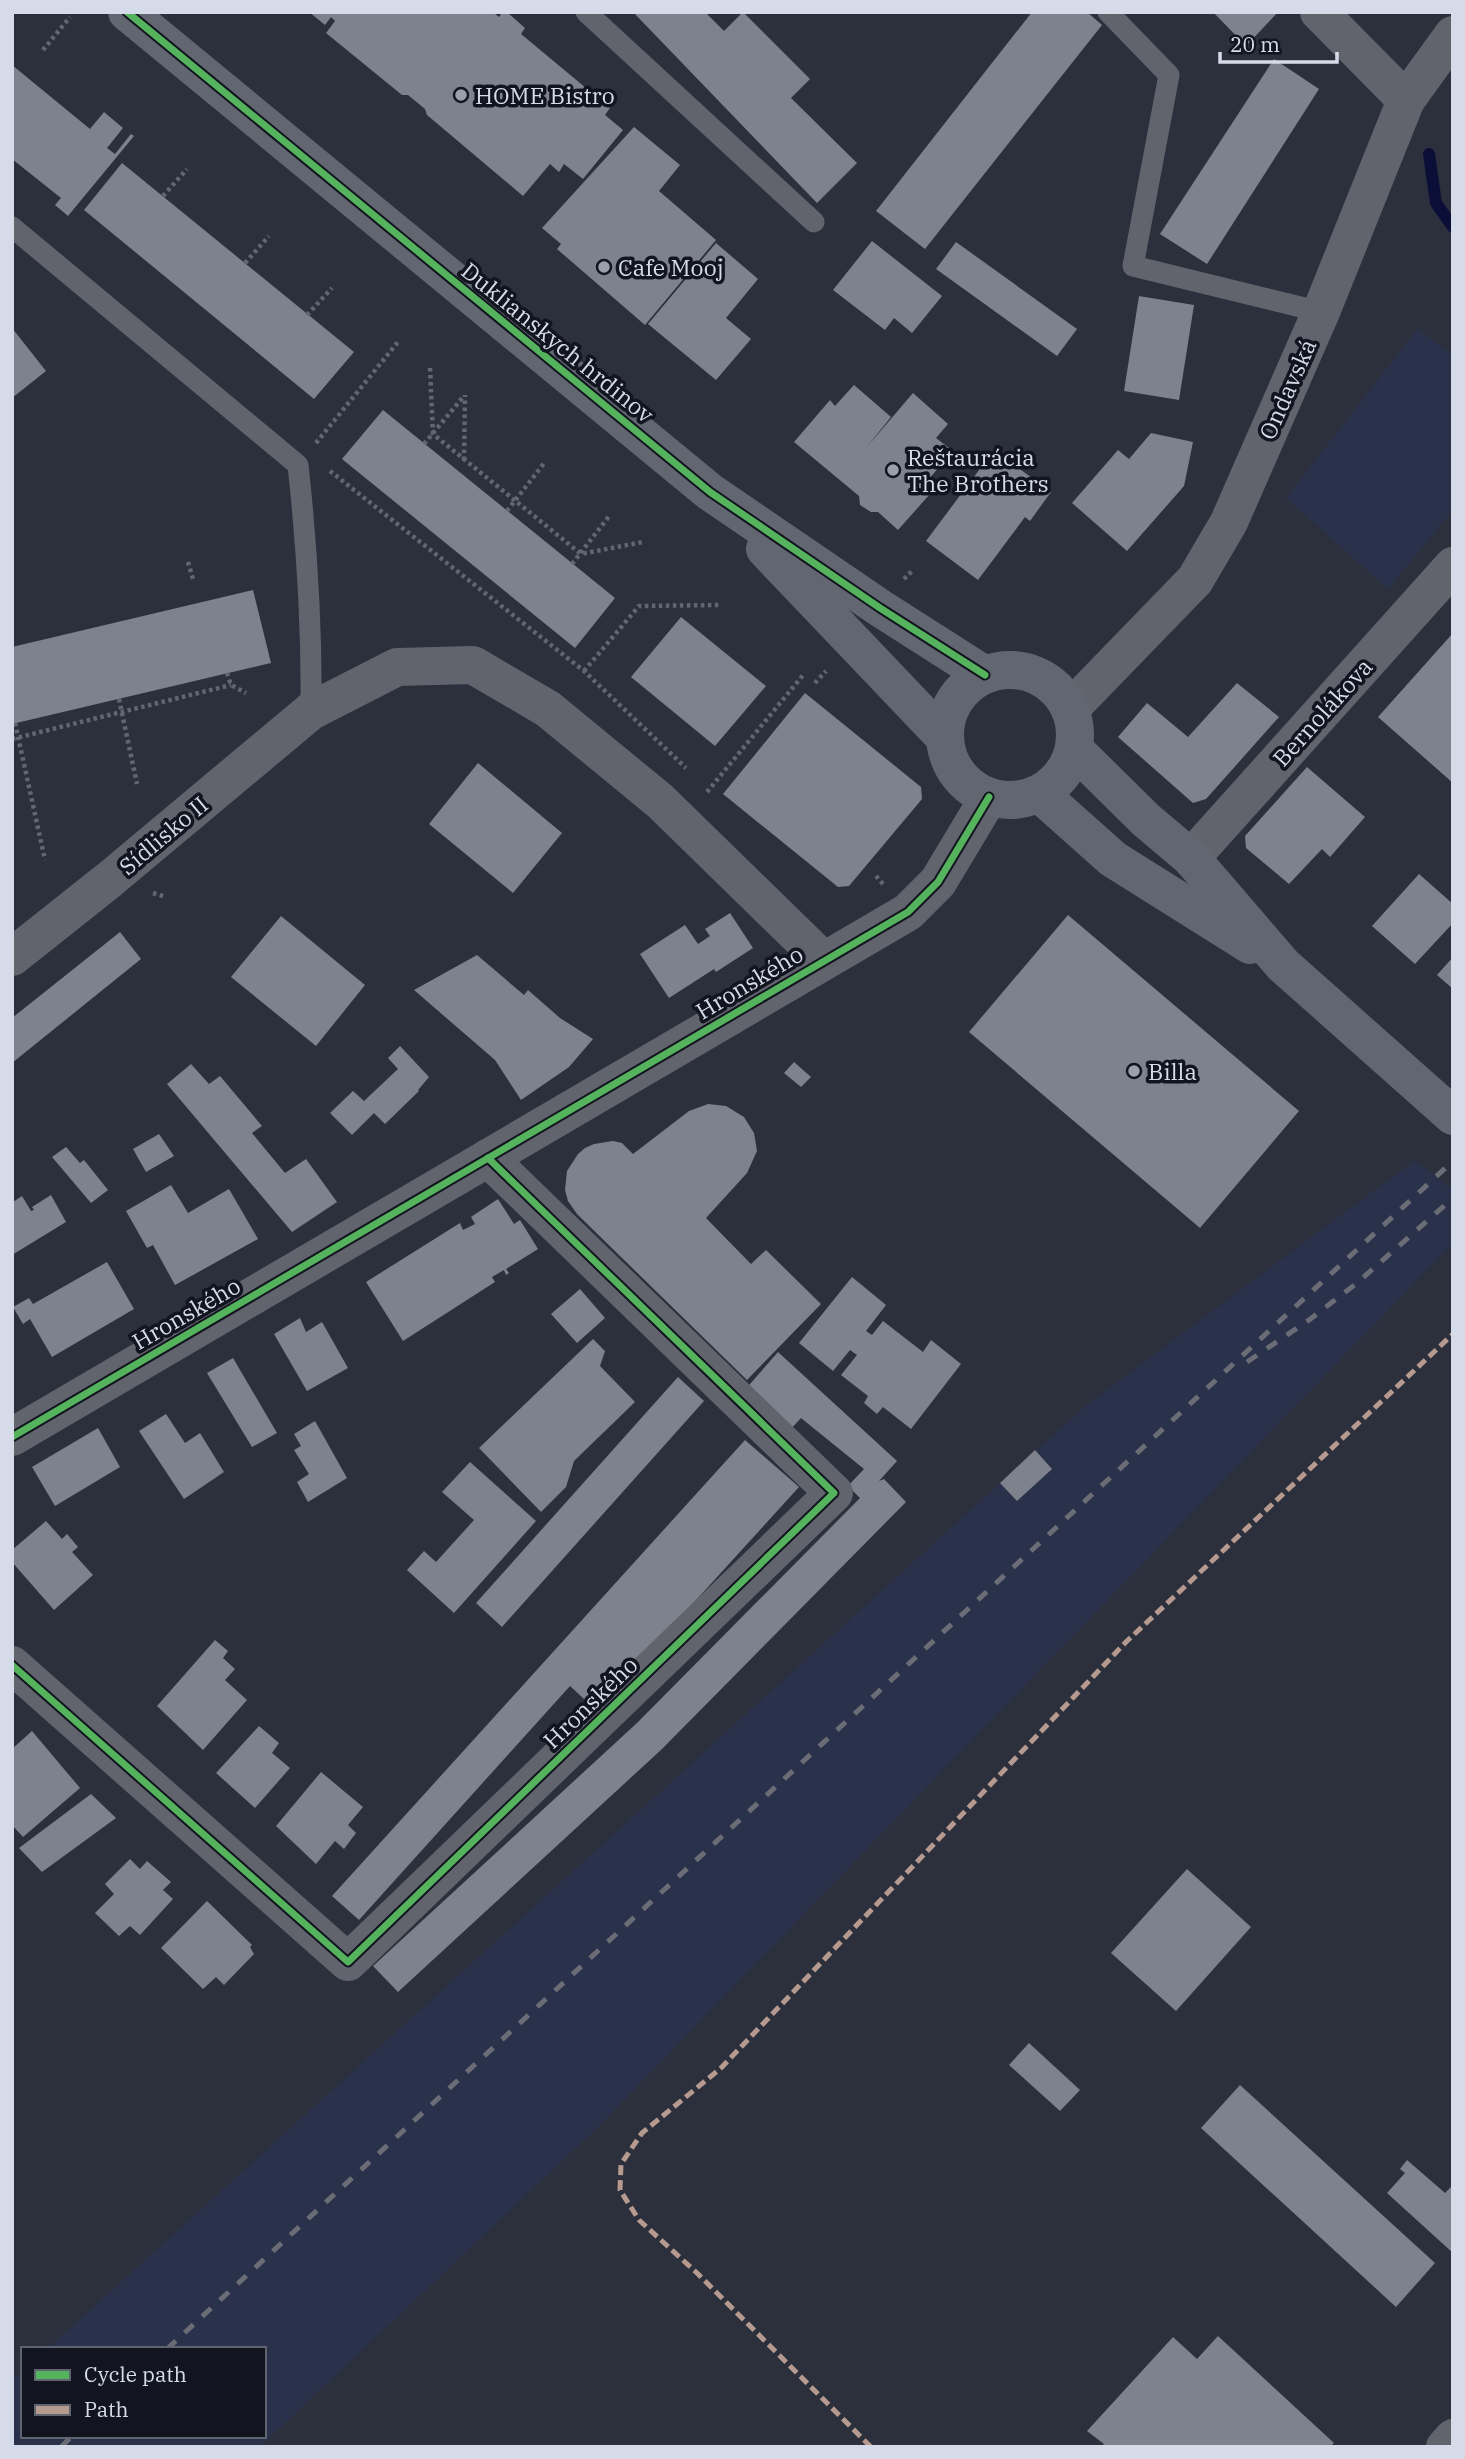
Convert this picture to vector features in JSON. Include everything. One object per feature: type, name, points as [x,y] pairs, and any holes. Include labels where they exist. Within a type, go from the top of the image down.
[{"type":"street","name":"Duklianskych hrdinov","points":[[127,12],[710,492],[880,608],[985,675]]},
{"type":"street","points":[[1319,12],[1406,100]]},
{"type":"street","name":"Ondavská","points":[[1070,709],[1195,580],[1229,522],[1321,312],[1406,100],[1453,35]]},
{"type":"street","name":"Duklianskych hrdinov","points":[[710,492],[945,738]]},
{"type":"street","name":"Bernolákova","points":[[1191,858],[1453,566]]},
{"type":"street","points":[[311,711],[397,667],[473,665],[548,709],[660,801],[823,960]]},
{"type":"street","points":[[1005,670],[1025,671],[1044,679],[1059,692],[1070,709],[1075,729],[1074,749],[1066,768],[1054,784],[1040,794],[1006,800],[989,797],[972,788],[958,774],[949,757],[945,738],[947,718],[955,701],[969,685],[985,675],[1005,670]]},
{"type":"street","name":"Sídlisko II","points":[[12,957],[109,880],[311,711]]},
{"type":"street","points":[[1074,749],[1146,820],[1191,858],[1283,965],[1453,1116]]},
{"type":"street","points":[[1040,794],[1113,859],[1283,965]]},
{"type":"street","name":"Hronského","points":[[12,1437],[908,912],[938,882],[989,797]]},
{"type":"street","name":"Hronského","points":[[12,1665],[348,1962],[834,1493],[488,1158]]},
{"type":"street","points":[[1445,2447],[1453,2438]]},
{"type":"lane","points":[[586,12],[814,222]]},
{"type":"lane","points":[[1108,12],[1169,75],[1133,266],[1321,312]]},
{"type":"lane","points":[[12,227],[302,459],[312,646],[311,711]]},
{"type":"path","points":[[43,50],[69,17]]},
{"type":"path","points":[[163,196],[187,169]]},
{"type":"path","points":[[245,263],[269,236]]},
{"type":"path","points":[[307,315],[332,288]]},
{"type":"path","points":[[398,342],[302,459],[584,671],[690,772]]},
{"type":"path","points":[[430,368],[433,434],[464,460],[580,554],[643,542]]},
{"type":"path","points":[[425,444],[464,396],[464,460]]},
{"type":"path","points":[[507,511],[545,462]]},
{"type":"path","points":[[572,564],[610,515]]},
{"type":"path","points":[[188,562],[193,579]]},
{"type":"path","points":[[584,671],[639,606],[719,604]]},
{"type":"path","points":[[227,673],[231,685]]},
{"type":"path","points":[[704,797],[804,674]]},
{"type":"path","points":[[15,738],[231,685],[246,693]]},
{"type":"path","points":[[118,699],[137,784]]},
{"type":"path","points":[[15,723],[15,738],[45,860]]},
{"type":"path","points":[[700,781],[709,790]]},
{"type":"shaded area","points":[[1418,328],[1453,356],[1453,510],[1388,589],[1286,498]]},
{"type":"shaded area","points":[[1415,1160],[1453,1190],[1453,1243],[596,2129],[260,2447],[12,2447],[12,2380],[21,2373],[21,2438],[266,2438],[266,2347],[49,2347],[1085,1406]]},
{"type":"building","points":[[309,12],[493,12],[499,17],[502,12],[507,12],[525,28],[521,34],[610,108],[605,115],[623,130],[583,179],[564,164],[559,172],[550,164],[523,196],[427,115],[425,109],[408,95],[402,95],[326,33],[335,21],[331,17],[325,25]]},
{"type":"building","points":[[633,12],[705,12],[724,31],[743,12],[810,79],[791,98],[857,163],[817,203]]},
{"type":"building","points":[[1032,12],[1087,12],[1102,25],[925,249],[876,211]]},
{"type":"building","points":[[1213,12],[1278,12],[1246,46]]},
{"type":"building","points":[[1274,59],[1319,89],[1207,264],[1160,234]]},
{"type":"building","points":[[12,65],[90,129],[104,112],[123,128],[107,148],[115,154],[131,134],[134,136],[68,216],[55,205],[61,198],[12,159]]},
{"type":"building","points":[[634,127],[680,165],[659,191],[716,240],[645,325],[557,249],[561,244],[542,228]]},
{"type":"building","points":[[122,163],[354,352],[314,399],[84,210]]},
{"type":"building","points":[[872,241],[942,296],[912,333],[894,318],[885,330],[833,290]]},
{"type":"building","points":[[956,242],[1077,329],[1057,356],[936,269]]},
{"type":"building","points":[[716,243],[758,279],[726,318],[751,339],[716,380],[648,324]]},
{"type":"building","points":[[1139,296],[1194,305],[1179,400],[1124,391]]},
{"type":"building","points":[[12,328],[46,371],[12,398]]},
{"type":"building","points":[[854,385],[891,417],[866,448],[913,393],[948,424],[936,438],[953,451],[921,488],[930,494],[898,530],[878,512],[871,512],[860,505],[859,496],[794,442],[830,400],[835,406]]},
{"type":"building","points":[[383,410],[615,598],[575,648],[342,459]]},
{"type":"building","points":[[1151,433],[1193,442],[1184,486],[1127,551],[1072,503],[1118,450],[1129,459]]},
{"type":"building","points":[[994,450],[1051,492],[1030,521],[1025,517],[978,580],[926,541]]},
{"type":"building","points":[[253,590],[271,663],[12,724],[12,647]]},
{"type":"building","points":[[681,617],[766,686],[715,746],[631,677]]},
{"type":"building","points":[[1453,633],[1453,783],[1378,717]]},
{"type":"building","points":[[1237,683],[1279,717],[1206,799],[1193,803],[1118,737],[1147,703],[1188,737]]},
{"type":"building","points":[[805,693],[921,787],[922,799],[849,886],[838,887],[723,794]]},
{"type":"building","points":[[478,763],[562,833],[513,893],[429,824]]},
{"type":"building","points":[[1307,767],[1365,817],[1330,857],[1322,849],[1289,884],[1246,848],[1245,836]]},
{"type":"building","points":[[1419,874],[1453,904],[1453,923],[1415,964],[1372,926]]},
{"type":"building","points":[[730,913],[753,948],[669,998],[640,954],[685,925],[698,944],[710,936],[705,929]]},
{"type":"building","name":"Billa","points":[[1068,915],[1299,1111],[1200,1228],[969,1032]]},
{"type":"building","points":[[281,916],[365,985],[316,1046],[231,977]]},
{"type":"building","points":[[120,932],[141,959],[12,1063],[12,1018]]},
{"type":"building","points":[[477,955],[524,995],[528,990],[560,1018],[593,1039],[569,1067],[521,1100],[495,1060],[414,990]]},
{"type":"building","points":[[1453,957],[1453,989],[1437,975]]},
{"type":"building","points":[[400,1046],[429,1077],[419,1091],[385,1124],[374,1113],[352,1135],[330,1113],[353,1091],[364,1101],[398,1069],[388,1058]]},
{"type":"building","points":[[794,1062],[811,1077],[801,1087],[784,1073]]},
{"type":"building","points":[[191,1064],[209,1084],[220,1076],[262,1126],[252,1133],[285,1173],[306,1159],[337,1202],[292,1232],[167,1084]]},
{"type":"building","points":[[708,1104],[726,1106],[744,1117],[754,1133],[757,1151],[747,1173],[706,1218],[751,1264],[766,1250],[821,1304],[747,1380],[577,1214],[568,1201],[565,1190],[567,1171],[585,1148],[613,1141],[622,1143],[633,1154],[689,1111]]},
{"type":"building","points":[[159,1134],[174,1156],[146,1172],[133,1149]]},
{"type":"building","points":[[66,1147],[80,1163],[84,1160],[108,1190],[91,1203],[52,1157]]},
{"type":"building","points":[[171,1185],[188,1213],[229,1189],[258,1239],[175,1285],[153,1245],[147,1248],[126,1211]]},
{"type":"building","points":[[51,1195],[66,1222],[12,1255],[13,1202],[22,1196],[31,1211],[34,1210],[32,1207]]},
{"type":"building","points":[[498,1199],[514,1224],[520,1220],[538,1249],[506,1269],[509,1273],[506,1275],[504,1270],[492,1277],[495,1282],[403,1341],[366,1282],[460,1223],[463,1230],[475,1224],[471,1217]]},
{"type":"building","points":[[107,1262],[134,1309],[52,1357],[30,1319],[23,1324],[13,1307],[29,1298],[33,1304]]},
{"type":"building","points":[[852,1277],[886,1305],[866,1331],[872,1335],[883,1321],[923,1352],[931,1340],[961,1364],[911,1429],[883,1407],[877,1414],[864,1403],[868,1396],[841,1375],[857,1355],[850,1350],[833,1371],[799,1343]]},
{"type":"building","points":[[580,1289],[605,1318],[577,1343],[551,1314]]},
{"type":"building","points":[[300,1318],[306,1332],[322,1322],[348,1368],[307,1391],[274,1334]]},
{"type":"building","points":[[593,1339],[605,1351],[600,1366],[635,1402],[574,1461],[566,1487],[541,1512],[479,1448]]},
{"type":"building","points":[[778,1352],[897,1461],[879,1481],[884,1479],[906,1502],[662,1749],[398,1992],[373,1966],[637,1723],[860,1498],[848,1486],[864,1469],[801,1418],[788,1432],[744,1391]]},
{"type":"building","points":[[233,1358],[277,1433],[252,1447],[207,1373]]},
{"type":"building","points":[[678,1377],[704,1401],[502,1627],[476,1603]]},
{"type":"building","points":[[166,1414],[185,1443],[200,1433],[224,1472],[184,1499],[139,1431]]},
{"type":"building","points":[[315,1421],[347,1478],[308,1502],[297,1482],[309,1474],[294,1450],[301,1446],[294,1434]]},
{"type":"building","points":[[98,1428],[120,1467],[55,1506],[32,1467]]},
{"type":"building","points":[[745,1440],[799,1487],[596,1710],[570,1686],[359,1920],[332,1896]]},
{"type":"building","points":[[1035,1450],[1052,1469],[1017,1501],[1000,1483]]},
{"type":"building","points":[[470,1462],[536,1521],[454,1613],[407,1570],[424,1551],[436,1562],[474,1520],[442,1492]]},
{"type":"building","points":[[46,1521],[62,1539],[67,1534],[78,1547],[72,1552],[93,1575],[54,1610],[12,1562],[12,1550]]},
{"type":"building","points":[[215,1640],[228,1651],[223,1658],[235,1669],[225,1680],[247,1700],[203,1750],[157,1706]]},
{"type":"building","points":[[259,1726],[279,1743],[272,1753],[290,1768],[255,1808],[216,1773]]},
{"type":"building","points":[[32,1731],[80,1788],[23,1837],[12,1825],[12,1749]]},
{"type":"building","points":[[321,1772],[363,1807],[348,1825],[356,1833],[344,1849],[335,1841],[316,1864],[276,1826]]},
{"type":"building","points":[[91,1794],[116,1818],[42,1872],[19,1848]]},
{"type":"building","points":[[130,1859],[140,1869],[147,1861],[171,1882],[163,1890],[173,1899],[140,1935],[130,1926],[119,1936],[95,1913],[114,1894],[105,1884]]},
{"type":"building","points":[[1187,1869],[1251,1927],[1176,2011],[1111,1953]]},
{"type":"building","points":[[207,1901],[252,1945],[250,1947],[254,1954],[224,1985],[216,1977],[203,1989],[161,1948]]},
{"type":"building","points":[[1029,2043],[1080,2090],[1060,2111],[1009,2065]]},
{"type":"building","points":[[1240,2085],[1435,2263],[1396,2307],[1201,2128]]},
{"type":"building","points":[[1407,2160],[1445,2193],[1453,2185],[1453,2253],[1387,2193],[1405,2173],[1400,2169]]},
{"type":"building","points":[[1218,2336],[1334,2443],[1330,2447],[1101,2447],[1104,2444],[1087,2431],[1173,2337],[1197,2359]]},
{"type":"waterway","points":[[1429,154],[1436,203],[1453,227]]},
{"type":"railway","points":[[169,2347],[1453,1161]]},
{"type":"railway","points":[[1247,1362],[1357,1283],[1453,1198]]},
{"type":"railway","points":[[61,2447],[70,2438]]},
{"type":"marked path","points":[[871,2447],[697,2273],[639,2220],[620,2190],[621,2164],[642,2133],[721,2068],[1126,1642],[1453,1334]]},
{"type":"cycle path","points":[[127,12],[710,492],[880,608],[985,675]]},
{"type":"cycle path","points":[[12,1437],[908,912],[938,882],[989,797]]},
{"type":"cycle path","points":[[12,1665],[348,1962],[834,1493],[488,1158]]},
{"type":"place","name":"HOME Bistro","points":[[461,95]]},
{"type":"place","name":"Cafe Mooj","points":[[604,267]]},
{"type":"place","name":"Reštaurácia The Brothers","points":[[893,470]]},
{"type":"place","name":"Billa","points":[[1134,1071]]}]
